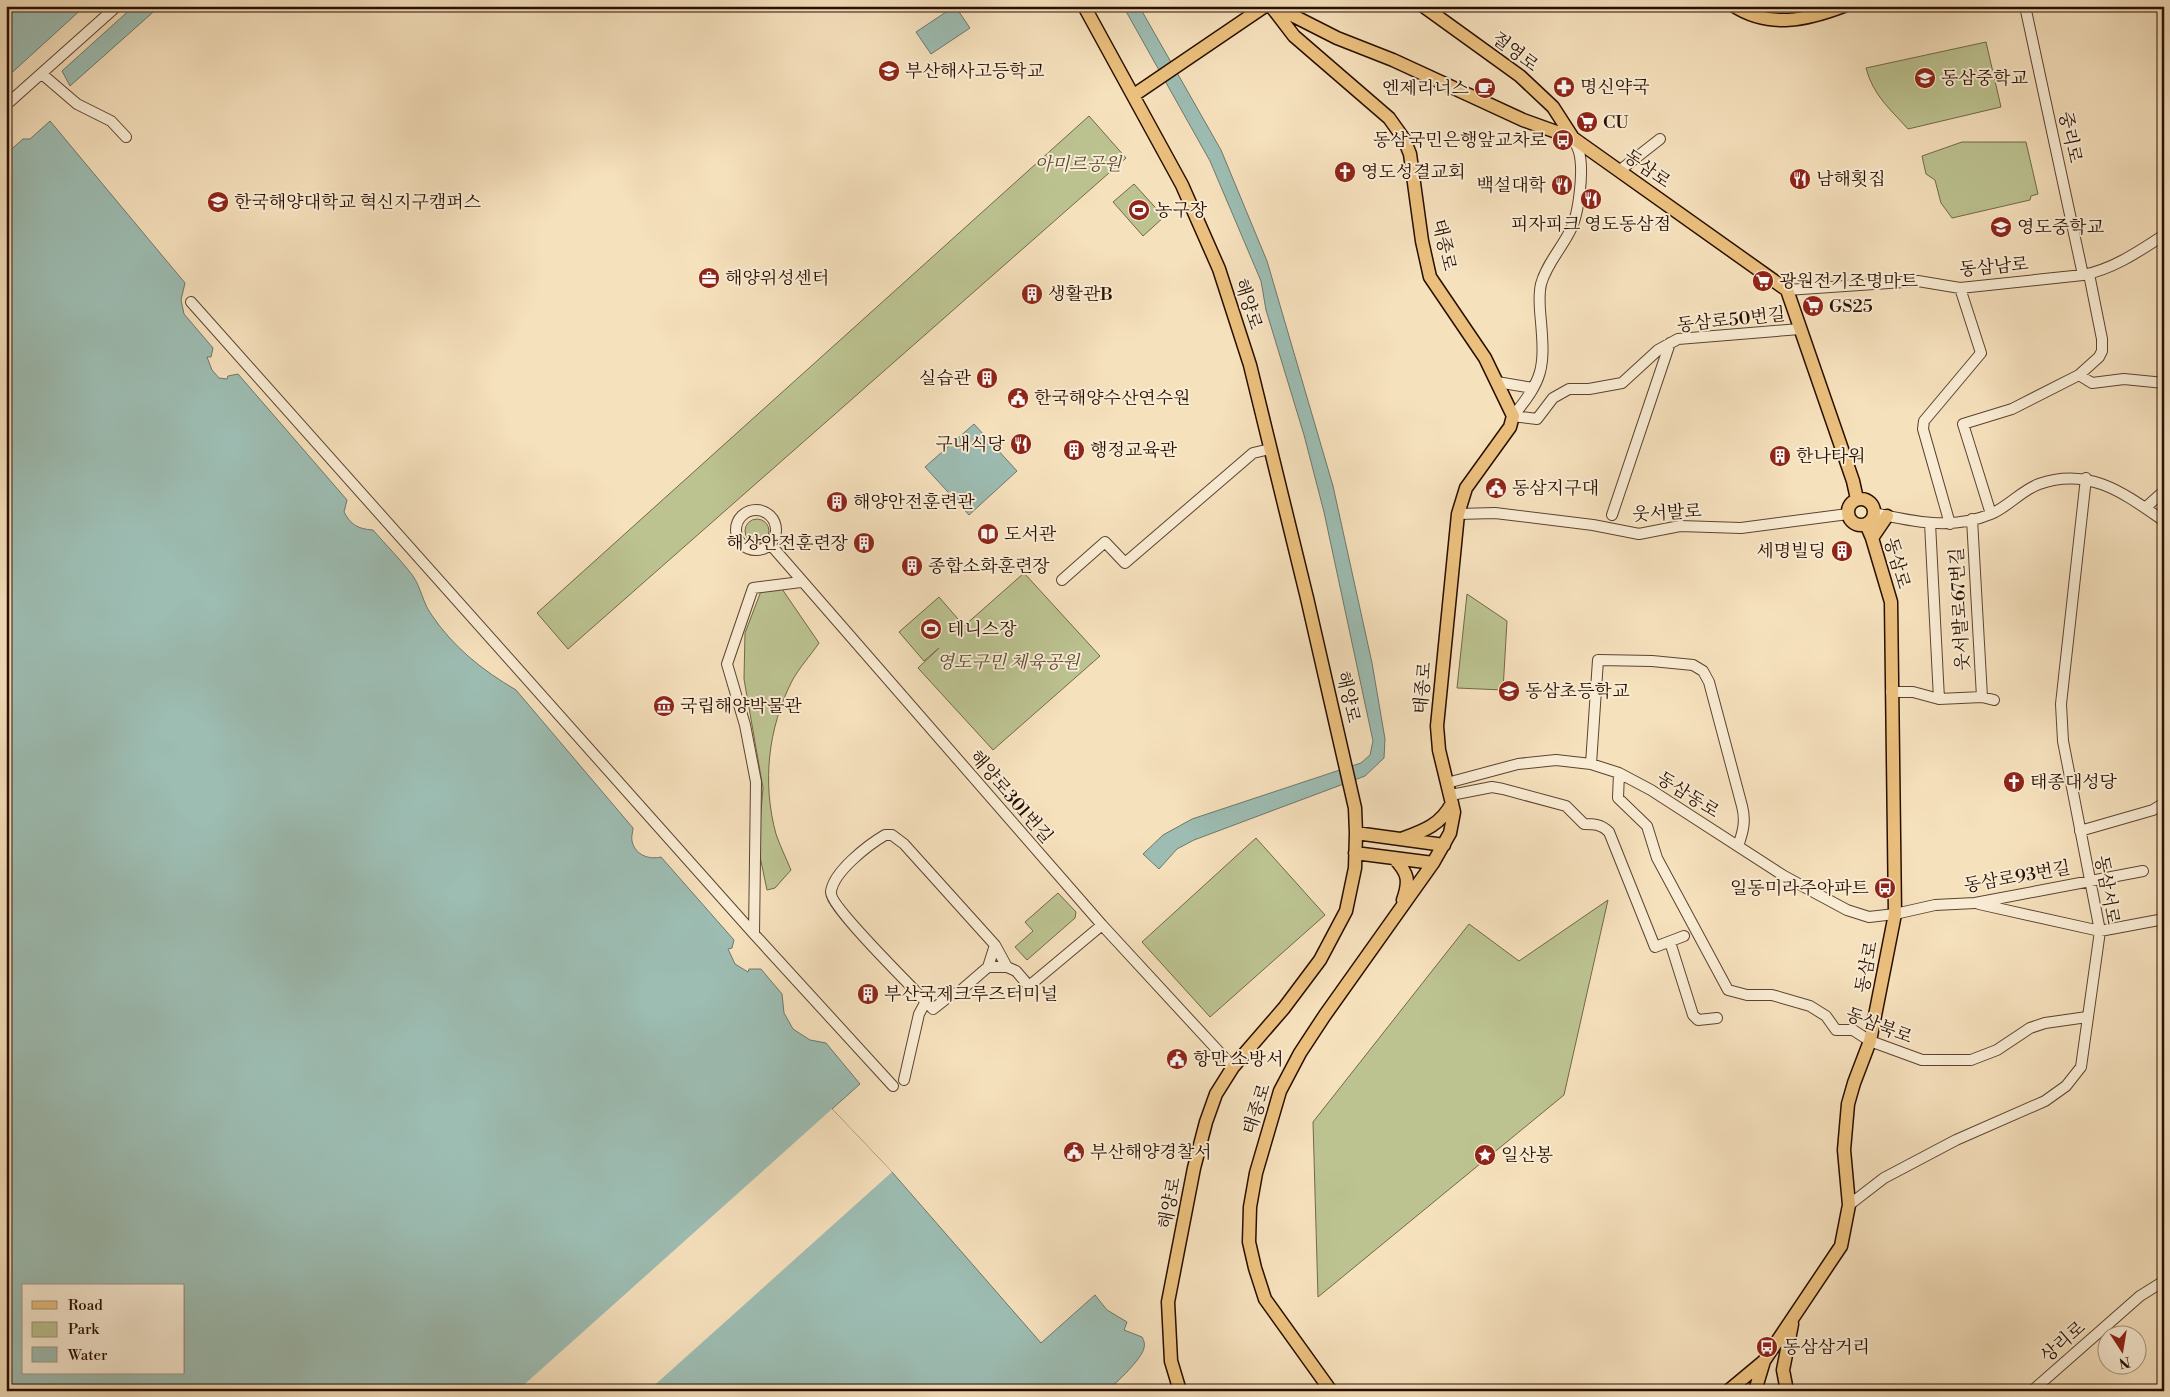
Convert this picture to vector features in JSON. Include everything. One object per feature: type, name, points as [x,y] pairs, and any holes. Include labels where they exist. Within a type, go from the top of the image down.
[{"type":"main road","name":"해양로","points":[[1084,6],[1182,185],[1219,270],[1250,365],[1355,808],[1356,853],[1346,911],[1320,960],[1284,1008],[1233,1067],[1216,1094],[1206,1122],[1194,1168],[1168,1302],[1171,1361],[1180,1391]]},
{"type":"main road","points":[[1134,95],[1265,6]]},
{"type":"main road","name":"동삼로","points":[[1273,6],[1337,38],[1402,64],[1523,120],[1573,138],[1787,290]]},
{"type":"main road","name":"태종로","points":[[1273,6],[1294,36],[1389,118],[1401,133],[1410,154],[1422,241],[1430,277],[1485,358],[1513,416],[1510,427],[1466,488],[1458,514],[1437,726],[1439,750],[1454,812],[1450,833],[1433,863],[1315,1030],[1280,1090],[1256,1173],[1250,1207],[1249,1242],[1265,1299],[1331,1391]]},
{"type":"main road","name":"절영로","points":[[1423,6],[1520,76],[1553,107],[1573,138]]},
{"type":"main road","points":[[1734,6],[1751,15],[1770,20],[1802,19],[1818,16],[1844,6]]},
{"type":"main road","points":[[1787,290],[1857,499]]},
{"type":"main road","points":[[1857,499],[1868,500],[1881,514],[1866,524],[1855,524],[1848,514],[1851,504],[1857,499]]},
{"type":"main road","points":[[1872,538],[1881,514]]},
{"type":"main road","name":"동삼로","points":[[1755,1391],[1764,1360],[1841,1246],[1849,1205],[1844,1150],[1847,1111],[1854,1083],[1870,1041],[1895,914],[1891,602],[1866,524]]},
{"type":"main road","points":[[1400,839],[1435,825],[1446,815],[1450,793]]},
{"type":"main road","points":[[1356,833],[1444,845]]},
{"type":"main road","points":[[1356,853],[1433,863]]},
{"type":"main road","points":[[1394,858],[1408,878],[1402,905]]},
{"type":"main road","points":[[1786,1391],[1783,1370],[1793,1319]]},
{"type":"main road","points":[[1728,1391],[1764,1360]]},
{"type":"street","points":[[6,105],[117,6]]},
{"type":"street","name":"중리로","points":[[2026,6],[2102,339],[2102,351],[2099,357],[2078,375]]},
{"type":"street","points":[[42,74],[77,104],[111,121],[126,137]]},
{"type":"street","points":[[1513,416],[1540,375],[1544,363],[1539,300],[1541,284],[1550,263],[1571,229],[1576,217],[1581,163],[1579,151],[1573,138]]},
{"type":"street","points":[[1619,171],[1660,138]]},
{"type":"street","name":"동삼남로","points":[[1787,290],[1918,281],[1960,288],[2086,275],[2129,258],[2164,235]]},
{"type":"street","points":[[1950,524],[1923,429],[1924,421],[1981,352],[1960,288]]},
{"type":"street","points":[[191,302],[754,934],[893,1086]]},
{"type":"street","name":"동삼로50번길","points":[[1513,416],[1537,419],[1553,398],[1569,389],[1589,389],[1622,383],[1658,350],[1678,339],[1800,330]]},
{"type":"street","points":[[1612,515],[1670,343]]},
{"type":"street","points":[[1991,514],[1963,424],[2012,409],[2078,375],[2092,383],[2124,380],[2164,383]]},
{"type":"street","points":[[1497,382],[1532,388]]},
{"type":"street","points":[[1062,580],[1105,542],[1126,563],[1253,453],[1270,448]]},
{"type":"street","points":[[1881,514],[1930,523],[1950,524],[1991,514],[2038,484],[2065,478],[2086,478],[2118,489],[2164,521]]},
{"type":"street","name":"동삼서로","points":[[1849,1205],[1884,1178],[1956,1140],[2045,1102],[2066,1086],[2081,1067],[2100,931],[2061,729],[2061,704],[2086,478]]},
{"type":"street","points":[[2146,508],[2164,491]]},
{"type":"street","name":"웃서발로","points":[[1458,514],[1495,512],[1593,525],[1639,534],[1680,526],[1741,528],[1848,514]]},
{"type":"street","name":"웃서발로67번길","points":[[1972,519],[1982,697]]},
{"type":"street","points":[[1930,523],[1939,699]]},
{"type":"street","name":"해양로301번길","points":[[770,544],[801,582],[1102,925],[1233,1067]]},
{"type":"street","points":[[754,934],[756,782],[744,725],[727,664],[753,588],[801,582]]},
{"type":"street","points":[[1591,764],[1598,660],[1652,661],[1693,665],[1703,671],[1709,682],[1740,796],[1745,818],[1744,831],[1738,846]]},
{"type":"street","points":[[1892,692],[1913,692],[1939,699],[1982,697],[1994,700]]},
{"type":"street","name":"동삼동로","points":[[1450,793],[1518,764],[1556,760],[1591,764],[1619,773],[1651,790],[1784,876],[1847,910],[1869,917],[1895,914]]},
{"type":"street","name":"동삼북로","points":[[1619,773],[1618,798],[1647,826],[1657,858],[1728,990],[1747,995],[1772,995],[1810,1006],[1826,1016],[1836,1030],[1853,1030],[1870,1041],[1922,1060],[1971,1060],[1997,1050],[2030,1028],[2045,1023],[2087,1017]]},
{"type":"street","points":[[1450,793],[1492,787],[1503,789],[1566,806],[1584,824],[1596,824],[1604,827],[1609,832],[1655,947],[1684,936]]},
{"type":"street","points":[[2080,831],[2153,810],[2164,804]]},
{"type":"street","points":[[995,945],[988,967],[959,992],[951,995],[933,1009],[856,929],[832,899],[831,891],[841,872],[866,848],[885,835],[892,835],[898,838],[995,945],[1007,967]]},
{"type":"street","name":"동삼로93번길","points":[[1895,914],[1934,904],[1975,903],[2143,871]]},
{"type":"street","points":[[1975,903],[2100,931],[2164,919]]},
{"type":"street","points":[[988,967],[1007,967],[1016,971],[1029,986],[1102,925]]},
{"type":"street","points":[[1670,942],[1693,1015],[1698,1020],[1717,1018]]},
{"type":"street","points":[[904,1080],[919,1014],[926,1001]]},
{"type":"street","name":"상리로","points":[[2032,1391],[2140,1296],[2164,1281]]},
{"type":"green space","points":[[1986,42],[2001,107],[1908,129],[1878,94],[1866,68]]},
{"type":"green space","name":"아미르공원","points":[[1089,116],[1126,158],[568,649],[537,613]]},
{"type":"green space","points":[[1962,142],[2026,142],[2038,194],[2031,196],[2030,200],[1952,218],[1941,203],[1935,180],[1926,174],[1922,156]]},
{"type":"green space","name":"농구장","points":[[1134,184],[1164,217],[1143,236],[1113,202]]},
{"type":"green space","points":[[757,519],[765,523],[769,531],[765,539],[757,543],[749,539],[745,531],[749,523]]},
{"type":"green space","name":"영도구민 체육공원","points":[[1024,573],[1100,656],[993,750],[918,668],[939,648],[924,661],[899,632],[939,597],[964,626]]},
{"type":"green space","points":[[763,586],[782,589],[819,643],[792,681],[777,718],[773,737],[770,756],[769,795],[776,834],[791,870],[775,888],[767,890],[758,847],[763,788],[744,679],[745,633]]},
{"type":"green space","points":[[1467,594],[1507,621],[1503,690],[1457,688]]},
{"type":"green space","points":[[1256,838],[1325,915],[1210,1017],[1142,942]]},
{"type":"green space","points":[[1058,893],[1076,912],[1075,918],[1027,960],[1015,947],[1033,931],[1025,922]]},
{"type":"green space","points":[[1608,900],[1564,1095],[1318,1297],[1313,1122],[1469,924],[1519,961]]},
{"type":"water","points":[[6,6],[85,6],[6,78]]},
{"type":"water","points":[[134,6],[160,6],[70,86],[62,71]]},
{"type":"water","points":[[955,6],[970,28],[931,54],[916,32]]},
{"type":"water","points":[[1123,6],[1139,6],[1221,150],[1267,261],[1333,486],[1372,663],[1385,739],[1384,758],[1365,776],[1194,840],[1177,849],[1159,869],[1143,854],[1163,835],[1192,819],[1361,763],[1370,755],[1373,741],[1324,512],[1304,435],[1266,310],[1261,281],[1210,161]]},
{"type":"water","points":[[50,121],[185,283],[181,300],[184,314],[213,348],[211,357],[207,357],[212,370],[219,378],[227,379],[228,376],[238,374],[347,500],[344,512],[349,520],[363,529],[373,530],[413,576],[428,610],[449,637],[480,666],[516,690],[633,828],[632,839],[636,850],[647,857],[661,857],[734,940],[732,948],[728,949],[735,964],[748,972],[749,969],[761,969],[782,994],[784,1013],[793,1029],[810,1040],[826,1043],[860,1084],[832,1109],[892,1172],[1041,1343],[1095,1295],[1107,1310],[1127,1322],[1124,1330],[1142,1337],[1144,1347],[1139,1358],[1107,1391],[6,1391],[6,154],[23,139],[30,139]]},
{"type":"water","points":[[974,424],[1017,471],[969,515],[925,467]]},
{"type":"pier","points":[[832,1109],[892,1172],[648,1391],[517,1391]]},
{"type":"place","name":"부산해사고등학교","points":[[889,71]]},
{"type":"place","name":"동삼중학교","points":[[1925,78]]},
{"type":"place","name":"명신약국","points":[[1564,87]]},
{"type":"place","name":"엔제리너스","points":[[1485,88]]},
{"type":"place","name":"CU","points":[[1587,122]]},
{"type":"place","name":"동삼국민은행앞교차로","points":[[1563,140]]},
{"type":"place","name":"영도성결교회","points":[[1345,172]]},
{"type":"place","name":"남해횟집","points":[[1800,179]]},
{"type":"place","name":"백설대학","points":[[1562,185]]},
{"type":"place","name":"피자피크 영도동삼점","points":[[1591,199]]},
{"type":"place","name":"한국해양대학교 혁신지구캠퍼스","points":[[218,202]]},
{"type":"place","name":"농구장","points":[[1139,210]]},
{"type":"place","name":"영도중학교","points":[[2001,227]]},
{"type":"place","name":"해양위성센터","points":[[709,278]]},
{"type":"place","name":"광원전기조명마트","points":[[1763,281]]},
{"type":"place","name":"생활관B","points":[[1032,294]]},
{"type":"place","name":"GS25","points":[[1813,306]]},
{"type":"place","name":"실습관","points":[[987,378]]},
{"type":"place","name":"한국해양수산연수원","points":[[1018,398]]},
{"type":"place","name":"구내식당","points":[[1021,444]]},
{"type":"place","name":"행정교육관","points":[[1074,450]]},
{"type":"place","name":"한나타워","points":[[1780,456]]},
{"type":"place","name":"동삼지구대","points":[[1496,488]]},
{"type":"place","name":"해양안전훈련관","points":[[837,502]]},
{"type":"place","name":"도서관","points":[[988,534]]},
{"type":"place","name":"해상안전훈련장","points":[[864,543]]},
{"type":"place","name":"세명빌딩","points":[[1842,551]]},
{"type":"place","name":"종합소화훈련장","points":[[912,566]]},
{"type":"place","name":"테니스장","points":[[931,629]]},
{"type":"place","name":"동삼초등학교","points":[[1509,691]]},
{"type":"place","name":"국립해양박물관","points":[[664,706]]},
{"type":"place","name":"태종대성당","points":[[2014,782]]},
{"type":"place","name":"일동미라주아파트","points":[[1885,888]]},
{"type":"place","name":"부산국제크루즈터미널","points":[[868,994]]},
{"type":"place","name":"항만 소방서","points":[[1177,1059]]},
{"type":"place","name":"부산해양경찰서","points":[[1074,1152]]},
{"type":"place","name":"일산봉","points":[[1485,1155]]},
{"type":"place","name":"동삼삼거리","points":[[1767,1347]]}]
